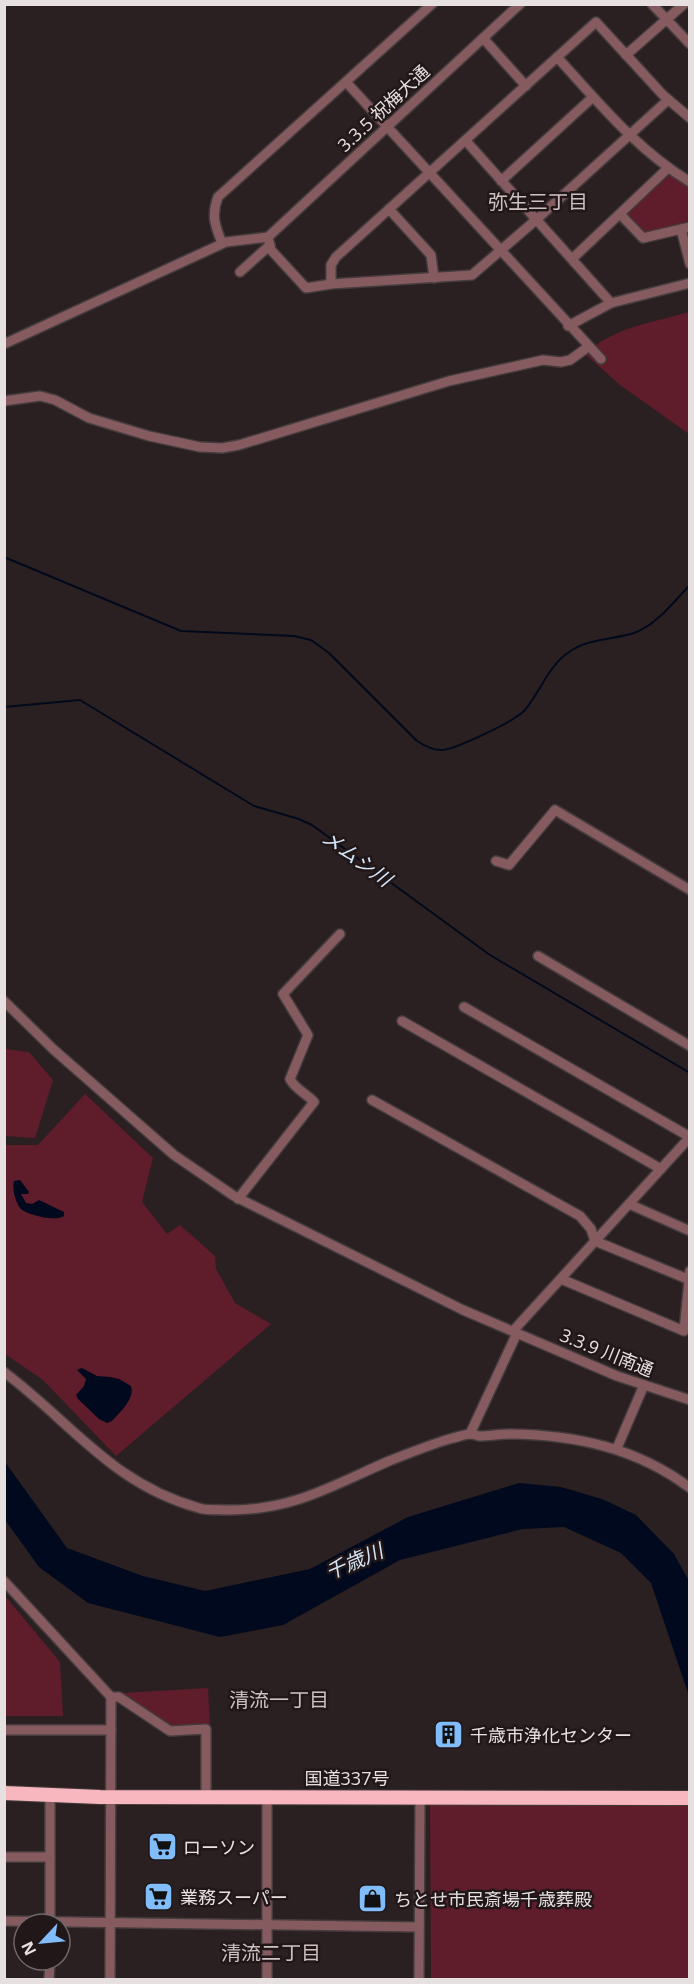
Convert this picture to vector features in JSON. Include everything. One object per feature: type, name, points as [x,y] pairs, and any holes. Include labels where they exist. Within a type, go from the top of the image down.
[{"type":"highway","name":"国道337号","points":[[4,1793],[111,1797],[690,1798]]},
{"type":"street","points":[[222,243],[213,212],[218,197],[432,4]]},
{"type":"street","name":"3.3.5 祝梅大通","points":[[240,272],[387,126],[520,4]]},
{"type":"street","points":[[652,4],[690,44]]},
{"type":"street","points":[[626,55],[684,4]]},
{"type":"street","points":[[332,284],[331,265],[336,257],[596,22],[668,100],[690,118]]},
{"type":"street","points":[[483,38],[526,86]]},
{"type":"street","points":[[557,57],[629,135],[667,169],[690,182]]},
{"type":"street","points":[[346,82],[568,326],[601,359]]},
{"type":"street","points":[[501,181],[593,97]]},
{"type":"street","points":[[4,344],[222,243],[269,241],[271,250],[306,288],[332,284],[472,275],[501,252],[668,100]]},
{"type":"street","points":[[466,141],[611,303]]},
{"type":"street","points":[[572,259],[667,169]]},
{"type":"street","points":[[389,209],[431,255],[434,278]]},
{"type":"street","points":[[620,214],[643,238],[686,228],[690,264]]},
{"type":"street","points":[[568,326],[611,303],[690,283]]},
{"type":"street","points":[[4,401],[40,396],[56,400],[80,414],[103,423],[200,447],[222,448],[240,445],[449,381],[543,360],[561,362],[570,360],[588,347]]},
{"type":"street","points":[[496,861],[509,865],[555,810],[690,890]]},
{"type":"street","points":[[238,1198],[314,1102],[290,1079],[308,1035],[284,994],[340,934]]},
{"type":"street","points":[[538,956],[690,1046]]},
{"type":"street","name":"3.3.9 川南通","points":[[4,1001],[53,1049],[174,1155],[238,1198],[463,1310],[617,1376],[690,1400]]},
{"type":"street","points":[[464,1007],[690,1137],[515,1332],[470,1434]]},
{"type":"street","points":[[402,1021],[661,1169]]},
{"type":"street","points":[[372,1100],[580,1216],[591,1229],[595,1241],[689,1280]]},
{"type":"street","points":[[629,1204],[690,1230]]},
{"type":"street","points":[[561,1279],[684,1331],[690,1271]]},
{"type":"street","points":[[4,1372],[28,1390],[92,1449],[121,1472],[145,1486],[201,1509],[256,1509],[293,1502],[343,1483],[387,1462],[434,1444],[470,1434],[478,1436],[548,1435],[617,1448],[648,1462],[690,1488]]},
{"type":"street","points":[[617,1448],[644,1385]]},
{"type":"street","points":[[4,1581],[111,1697],[110,1980]]},
{"type":"street","points":[[111,1697],[119,1697],[170,1731],[206,1729],[206,1796]]},
{"type":"street","points":[[4,1730],[111,1730]]},
{"type":"street","points":[[50,1793],[50,1912]]},
{"type":"street","points":[[267,1796],[267,1980]]},
{"type":"street","points":[[419,1980],[420,1796]]},
{"type":"street","points":[[4,1857],[50,1857]]},
{"type":"street","points":[[72,1923],[419,1927]]},
{"type":"shaded area","points":[[667,176],[673,176],[689,186],[689,221],[643,234],[624,215]]},
{"type":"shaded area","points":[[689,312],[689,434],[620,385],[585,354],[607,338],[620,332]]},
{"type":"shaded area","points":[[5,1049],[29,1052],[53,1080],[35,1138],[5,1136]]},
{"type":"shaded area","points":[[85,1094],[153,1158],[142,1202],[167,1234],[180,1225],[215,1256],[216,1269],[235,1303],[271,1324],[116,1456],[43,1380],[5,1354],[5,1145],[38,1145]]},
{"type":"shaded area","points":[[5,1596],[60,1662],[63,1716],[5,1716]]},
{"type":"shaded area","points":[[208,1688],[210,1724],[170,1727],[122,1693]]},
{"type":"shaded area","points":[[430,1805],[689,1806],[689,1979],[431,1979]]},
{"type":"water","points":[[20,1180],[29,1192],[21,1194],[26,1203],[32,1204],[39,1200],[64,1212],[64,1216],[60,1218],[41,1217],[23,1211],[15,1198],[13,1187],[14,1181]]},
{"type":"water","points":[[82,1368],[97,1376],[119,1379],[131,1386],[129,1400],[112,1421],[107,1423],[99,1419],[78,1399],[76,1395],[84,1386],[86,1379],[77,1370]]},
{"type":"water","name":"千歳川","points":[[5,1462],[67,1548],[143,1576],[205,1591],[310,1569],[408,1517],[519,1483],[561,1487],[602,1499],[636,1515],[674,1554],[689,1581],[689,1696],[651,1583],[621,1553],[564,1527],[523,1529],[400,1560],[283,1625],[220,1637],[88,1603],[39,1567],[5,1520]]},
{"type":"waterway","points":[[4,557],[181,631],[294,636],[311,640],[329,653],[417,741],[440,750],[473,739],[519,715],[525,710],[562,657],[584,644],[634,633],[642,629],[665,612],[690,585]]},
{"type":"waterway","name":"メムシ川","points":[[4,707],[80,700],[254,806],[312,825],[490,955],[690,1073]]},
{"type":"place","name":"千歳市浄化センター","points":[[449,1735]]},
{"type":"place","name":"ローソン","points":[[162,1847]]},
{"type":"place","name":"業務スーパー","points":[[159,1897]]},
{"type":"place","name":"ちとせ市民斎場千歳葬殿","points":[[373,1899]]},
{"type":"district","name":"弥生三丁目","points":[[538,201]]},
{"type":"district","name":"清流一丁目","points":[[279,1699]]},
{"type":"district","name":"清流二丁目","points":[[271,1952]]}]
